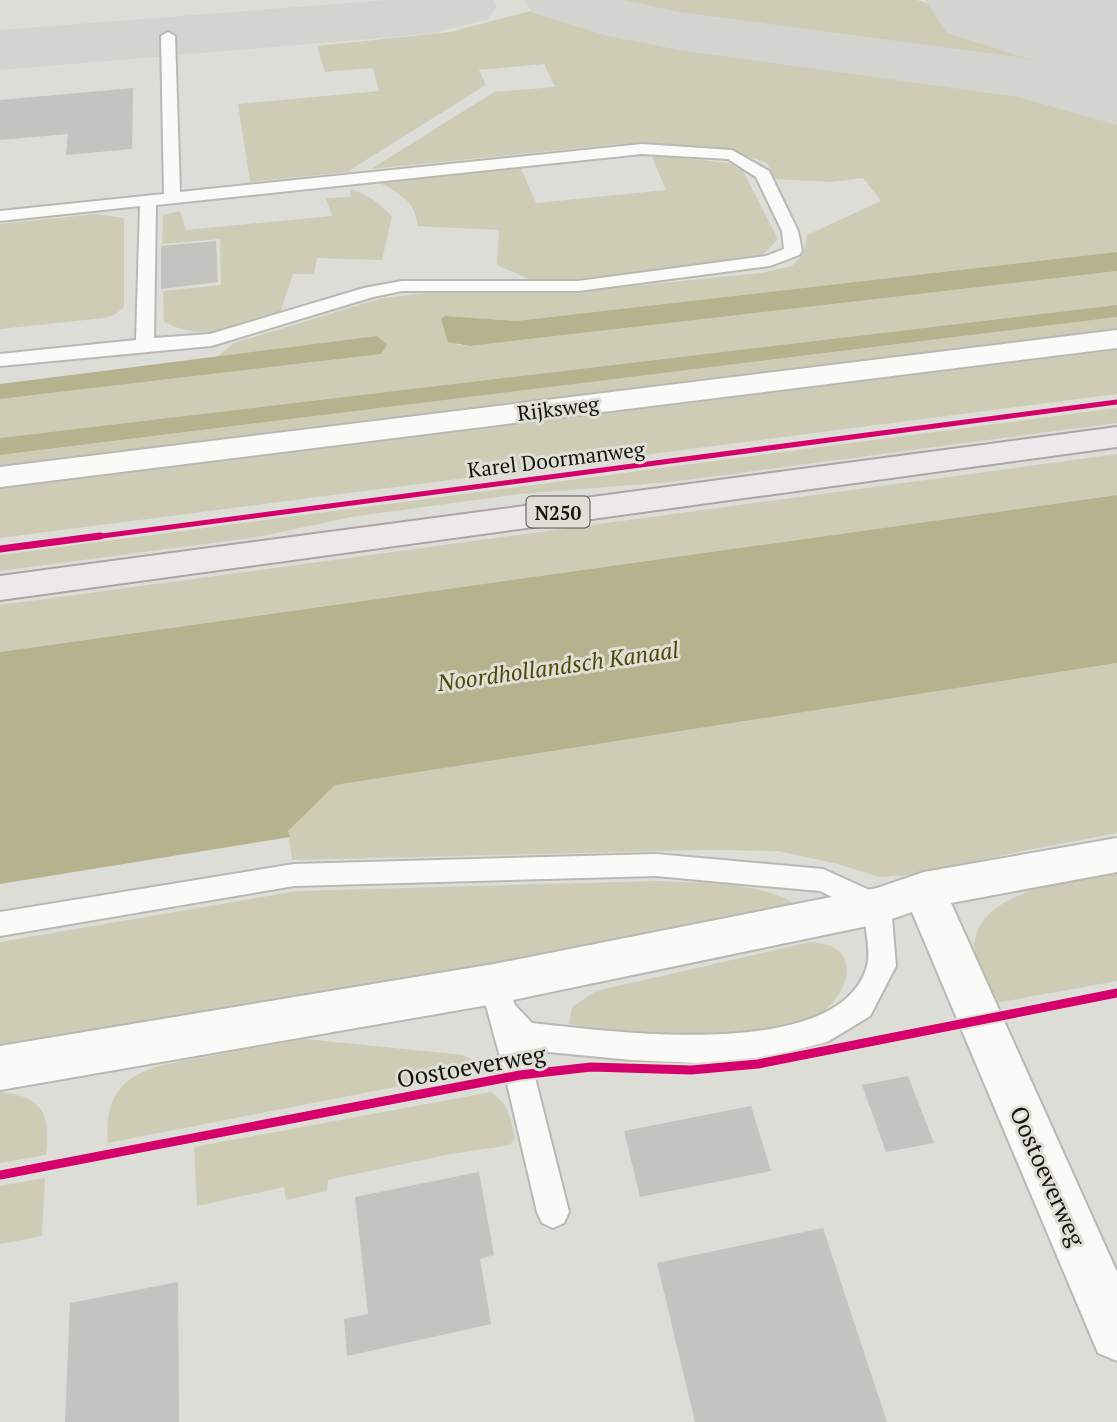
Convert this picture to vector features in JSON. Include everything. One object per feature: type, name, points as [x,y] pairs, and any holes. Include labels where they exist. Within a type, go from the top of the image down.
[{"type":"main road","name":"N250","points":[[0,588],[1117,437]]},
{"type":"street","name":"Rijksweg","points":[[0,477],[1117,339]]},
{"type":"street","points":[[0,1068],[497,997],[877,906],[924,890],[1117,855]]},
{"type":"street","name":"Oostoeverweg","points":[[924,890],[1117,1334]]},
{"type":"lane","points":[[168,36],[172,198]]},
{"type":"lane","points":[[0,216],[642,149],[732,155],[763,174],[790,231],[793,250],[770,261],[578,286],[402,286],[370,292],[211,340],[145,344],[0,360]]},
{"type":"lane","points":[[145,344],[148,201]]},
{"type":"lane","points":[[0,924],[294,875],[656,865],[823,880],[877,906],[884,930],[880,976],[869,999],[853,1015],[828,1029],[794,1039],[695,1050],[526,1036],[508,1023],[497,997]]},
{"type":"lane","points":[[497,997],[520,1075],[553,1212]]},
{"type":"shaded area","points":[[589,0],[917,0],[1079,51],[1100,80],[932,54],[708,26],[642,15]]},
{"type":"shaded area","points":[[545,7],[617,30],[990,83],[1073,103],[1117,117],[1117,252],[516,321],[445,316],[458,345],[470,346],[1117,271],[1117,305],[0,438],[0,399],[381,354],[377,336],[215,358],[234,343],[382,298],[427,293],[612,288],[761,273],[792,266],[804,253],[807,235],[881,201],[863,178],[831,182],[775,179],[767,163],[717,150],[665,144],[630,143],[371,169],[494,92],[555,87],[544,64],[479,70],[486,85],[347,172],[250,182],[238,104],[379,91],[373,68],[325,72],[317,46],[451,32]]},
{"type":"shaded area","points":[[651,155],[730,163],[743,171],[778,239],[762,256],[562,281],[531,280],[497,265],[499,230],[417,226],[414,210],[404,198],[375,181],[520,166],[536,203],[666,190]]},
{"type":"shaded area","points":[[350,189],[373,200],[392,217],[382,260],[317,258],[314,274],[293,274],[279,316],[249,325],[207,332],[179,328],[164,322],[163,291],[221,285],[220,239],[162,244],[163,215],[180,211],[186,230],[332,216],[326,198],[351,197]]},
{"type":"shaded area","points":[[96,214],[124,218],[124,307],[116,314],[104,318],[0,329],[0,224]]},
{"type":"shaded area","points":[[1117,317],[1117,332],[0,468],[0,455]]},
{"type":"shaded area","points":[[1117,350],[1117,394],[0,538],[0,488]]},
{"type":"shaded area","points":[[1117,408],[1117,423],[671,482],[519,494],[351,517],[258,537],[0,571],[0,555]]},
{"type":"shaded area","points":[[1117,454],[1117,495],[0,652],[0,605]]},
{"type":"shaded area","points":[[1117,663],[1117,833],[920,874],[879,877],[838,864],[777,851],[703,850],[292,860],[288,831],[334,785]]},
{"type":"shaded area","points":[[1117,872],[1117,981],[990,1004],[976,968],[975,940],[985,919],[1003,903],[1028,892],[1057,883]]},
{"type":"shaded area","points":[[656,881],[742,886],[775,894],[791,901],[792,905],[496,964],[0,1051],[0,942],[297,891]]},
{"type":"shaded area","points":[[810,942],[837,949],[845,962],[847,973],[839,995],[813,1019],[742,1032],[686,1035],[569,1024],[572,1007],[596,991]]},
{"type":"shaded area","points":[[306,1039],[463,1055],[487,1069],[108,1143],[108,1118],[114,1100],[123,1086],[136,1076],[170,1063]]},
{"type":"shaded area","points":[[0,1092],[26,1098],[41,1110],[47,1129],[46,1155],[0,1163]]},
{"type":"shaded area","points":[[491,1092],[505,1106],[510,1118],[515,1138],[510,1145],[446,1155],[328,1180],[327,1191],[286,1200],[284,1187],[197,1206],[194,1147]]},
{"type":"shaded area","points":[[45,1178],[42,1236],[0,1244],[0,1186]]},
{"type":"water","points":[[1117,252],[1117,271],[470,346],[448,342],[441,319],[445,316],[516,321]]},
{"type":"water","points":[[1117,305],[1117,317],[0,455],[0,438]]},
{"type":"water","points":[[377,336],[387,345],[381,354],[0,399],[0,384]]},
{"type":"water","name":"Noordhollandsch Kanaal","points":[[1117,495],[1117,663],[335,785],[288,831],[290,837],[0,884],[0,652]]},
{"type":"building","points":[[133,88],[132,149],[66,155],[68,134],[0,140],[0,100]]},
{"type":"building","points":[[216,241],[218,282],[161,289],[161,246]]},
{"type":"building","points":[[908,1076],[934,1143],[886,1152],[862,1085]]},
{"type":"building","points":[[751,1106],[771,1171],[640,1197],[624,1131]]},
{"type":"building","points":[[479,1172],[494,1255],[480,1259],[491,1324],[347,1356],[344,1319],[368,1314],[355,1197]]},
{"type":"building","points":[[823,1228],[887,1422],[695,1422],[657,1263]]},
{"type":"building","points":[[178,1282],[179,1422],[65,1422],[70,1303]]},
{"type":"taxiway","points":[[555,0],[631,22],[679,31],[1018,77],[1117,104]]},
{"type":"taxiway","points":[[0,50],[389,19],[428,15],[466,6]]},
{"type":"runway","points":[[1002,0],[1117,35]]},
{"type":"cycle path","name":"Karel Doormanweg","points":[[0,549],[1117,402]]},
{"type":"cycle path","points":[[0,1175],[520,1075],[591,1067],[691,1070],[758,1064],[1117,993]]}]
